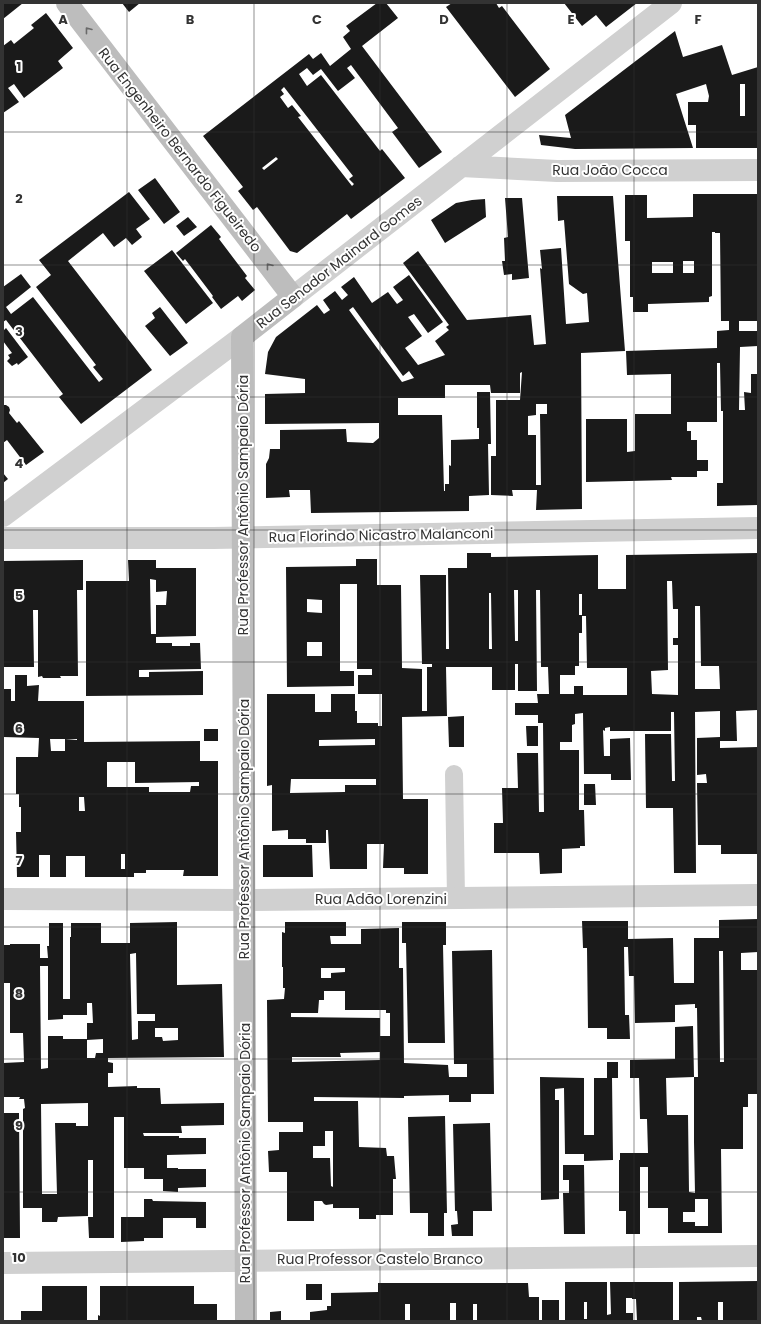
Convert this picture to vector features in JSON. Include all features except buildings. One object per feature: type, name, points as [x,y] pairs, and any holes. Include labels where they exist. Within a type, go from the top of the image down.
[{"type":"street","name":"Rua Engenheiro Bernardo Figueiredo","points":[[67,3],[293,297]]},
{"type":"street","name":"Rua Senador Mainard Gomes","points":[[3,516],[242,338],[671,3]]},
{"type":"street","name":"Rua João Cocca","points":[[461,166],[557,171],[758,170]]},
{"type":"street","name":"Rua Professor Antônio Sampaio Dória","points":[[242,338],[246,1321]]},
{"type":"street","name":"Rua Florindo Nicastro Malanconi","points":[[3,538],[243,538],[758,528]]},
{"type":"street","name":"Rua Adão Lorenzini","points":[[3,899],[244,900],[758,895]]},
{"type":"street","name":"Rua Professor Castelo Branco","points":[[3,1263],[758,1256]]},
{"type":"lane","points":[[454,774],[456,898]]}]
